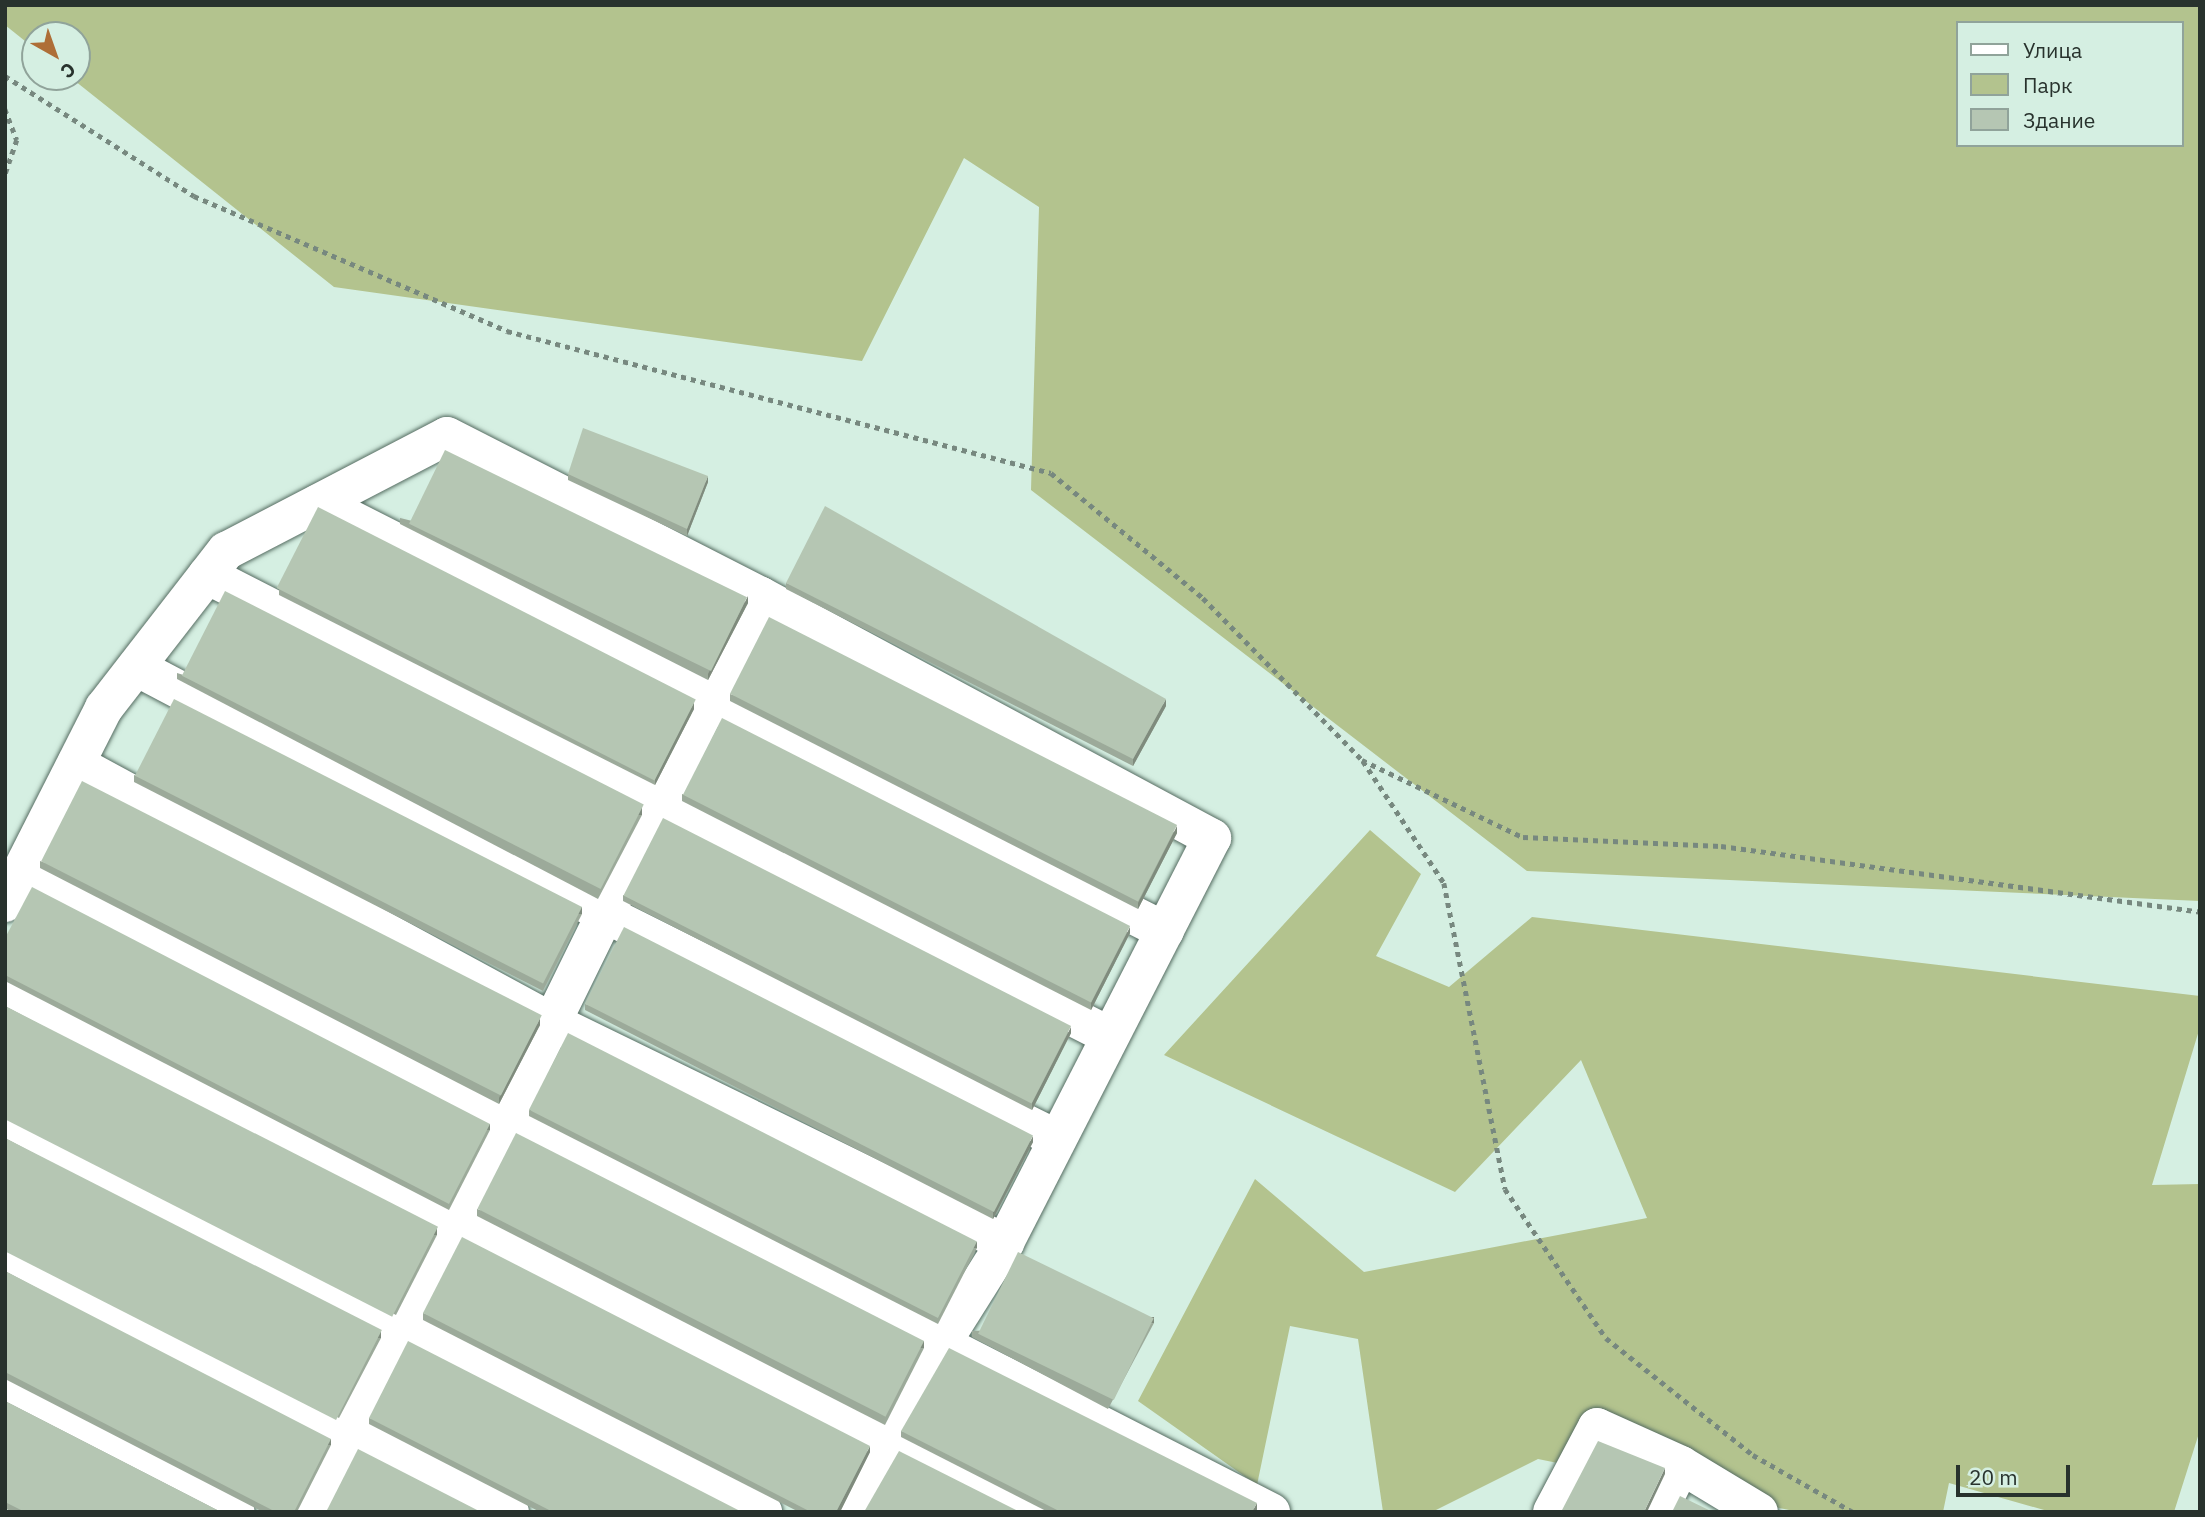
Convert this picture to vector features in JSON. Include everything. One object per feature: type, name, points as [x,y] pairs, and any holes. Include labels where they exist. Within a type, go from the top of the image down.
[{"type":"lane","points":[[855,1512],[942,1343],[1005,1243],[1212,838],[761,596],[447,436],[226,551],[104,708],[76,764],[16,868],[504,1119],[942,1343],[1273,1511]]},
{"type":"lane","points":[[319,503],[1165,931]]},
{"type":"lane","points":[[207,575],[1110,1036]]},
{"type":"lane","points":[[312,1512],[761,596]]},
{"type":"lane","points":[[136,667],[605,914],[1057,1139]]},
{"type":"lane","points":[[76,764],[552,1022],[1005,1243]]},
{"type":"lane","points":[[5,1000],[1033,1512]]},
{"type":"lane","points":[[5,1128],[763,1512]]},
{"type":"lane","points":[[5,1263],[510,1512]]},
{"type":"lane","points":[[5,1394],[236,1512]]},
{"type":"lane","points":[[1552,1512],[1597,1427],[1681,1465],[1759,1512]]},
{"type":"lane","points":[[1658,1512],[1681,1465]]},
{"type":"path","points":[[5,76],[194,196],[507,331],[1051,474],[1203,598],[1362,760],[1444,883],[1505,1189],[1606,1338],[1753,1455],[1853,1512]]},
{"type":"path","points":[[5,109],[18,140],[5,175]]},
{"type":"path","points":[[1362,760],[1523,837],[1721,846],[2200,912]]},
{"type":"green space","points":[[5,5],[2200,5],[2200,901],[1527,871],[1031,490],[1039,207],[964,158],[862,361],[334,287],[88,91],[91,91],[91,21],[21,21],[21,38],[5,25]]},
{"type":"green space","points":[[1370,830],[1421,874],[1376,956],[1449,987],[1532,917],[2200,996],[2200,1027],[2152,1185],[2200,1184],[2200,1430],[2174,1512],[2051,1512],[1949,1483],[1943,1512],[1799,1512],[1538,1459],[1432,1512],[1383,1512],[1358,1339],[1290,1326],[1257,1485],[1138,1401],[1255,1179],[1364,1272],[1647,1218],[1581,1060],[1455,1192],[1164,1055]]},
{"type":"building","points":[[583,428],[708,476],[687,529],[568,474]]},
{"type":"building","points":[[445,450],[747,597],[711,671],[409,524]]},
{"type":"building","points":[[825,506],[1166,699],[1133,759],[786,583]]},
{"type":"building","points":[[318,507],[696,699],[654,781],[277,588]]},
{"type":"building","points":[[225,591],[644,804],[601,889],[182,676]]},
{"type":"building","points":[[769,617],[1177,825],[1138,902],[730,694]]},
{"type":"building","points":[[174,699],[582,907],[543,984],[135,776]]},
{"type":"building","points":[[722,718],[1130,926],[1091,1003],[683,795]]},
{"type":"building","points":[[82,781],[542,1015],[501,1095],[41,861]]},
{"type":"building","points":[[663,818],[1071,1026],[1032,1103],[624,896]]},
{"type":"building","points":[[32,887],[490,1124],[449,1204],[5,975],[5,938]]},
{"type":"building","points":[[624,927],[1033,1135],[994,1212],[585,1004]]},
{"type":"building","points":[[5,1006],[438,1227],[392,1317],[5,1119]]},
{"type":"building","points":[[568,1033],[977,1241],[938,1318],[529,1110]]},
{"type":"building","points":[[516,1133],[924,1341],[885,1417],[477,1209]]},
{"type":"building","points":[[5,1138],[382,1330],[336,1420],[5,1251]]},
{"type":"building","points":[[462,1237],[870,1446],[836,1512],[811,1512],[423,1313]]},
{"type":"building","points":[[1018,1252],[1154,1318],[1114,1400],[978,1334]]},
{"type":"building","points":[[5,1271],[331,1439],[294,1512],[276,1512],[5,1372]]},
{"type":"building","points":[[408,1341],[742,1512],[553,1512],[369,1418]]},
{"type":"building","points":[[949,1348],[1257,1503],[1252,1512],[1061,1512],[901,1431]]},
{"type":"building","points":[[5,1401],[221,1512],[25,1512],[5,1502]]},
{"type":"building","points":[[1598,1441],[1665,1468],[1644,1512],[1561,1512]]},
{"type":"building","points":[[358,1449],[481,1512],[326,1512]]},
{"type":"building","points":[[899,1451],[1020,1512],[864,1512]]},
{"type":"building","points":[[1680,1496],[1713,1512],[1672,1512]]}]
